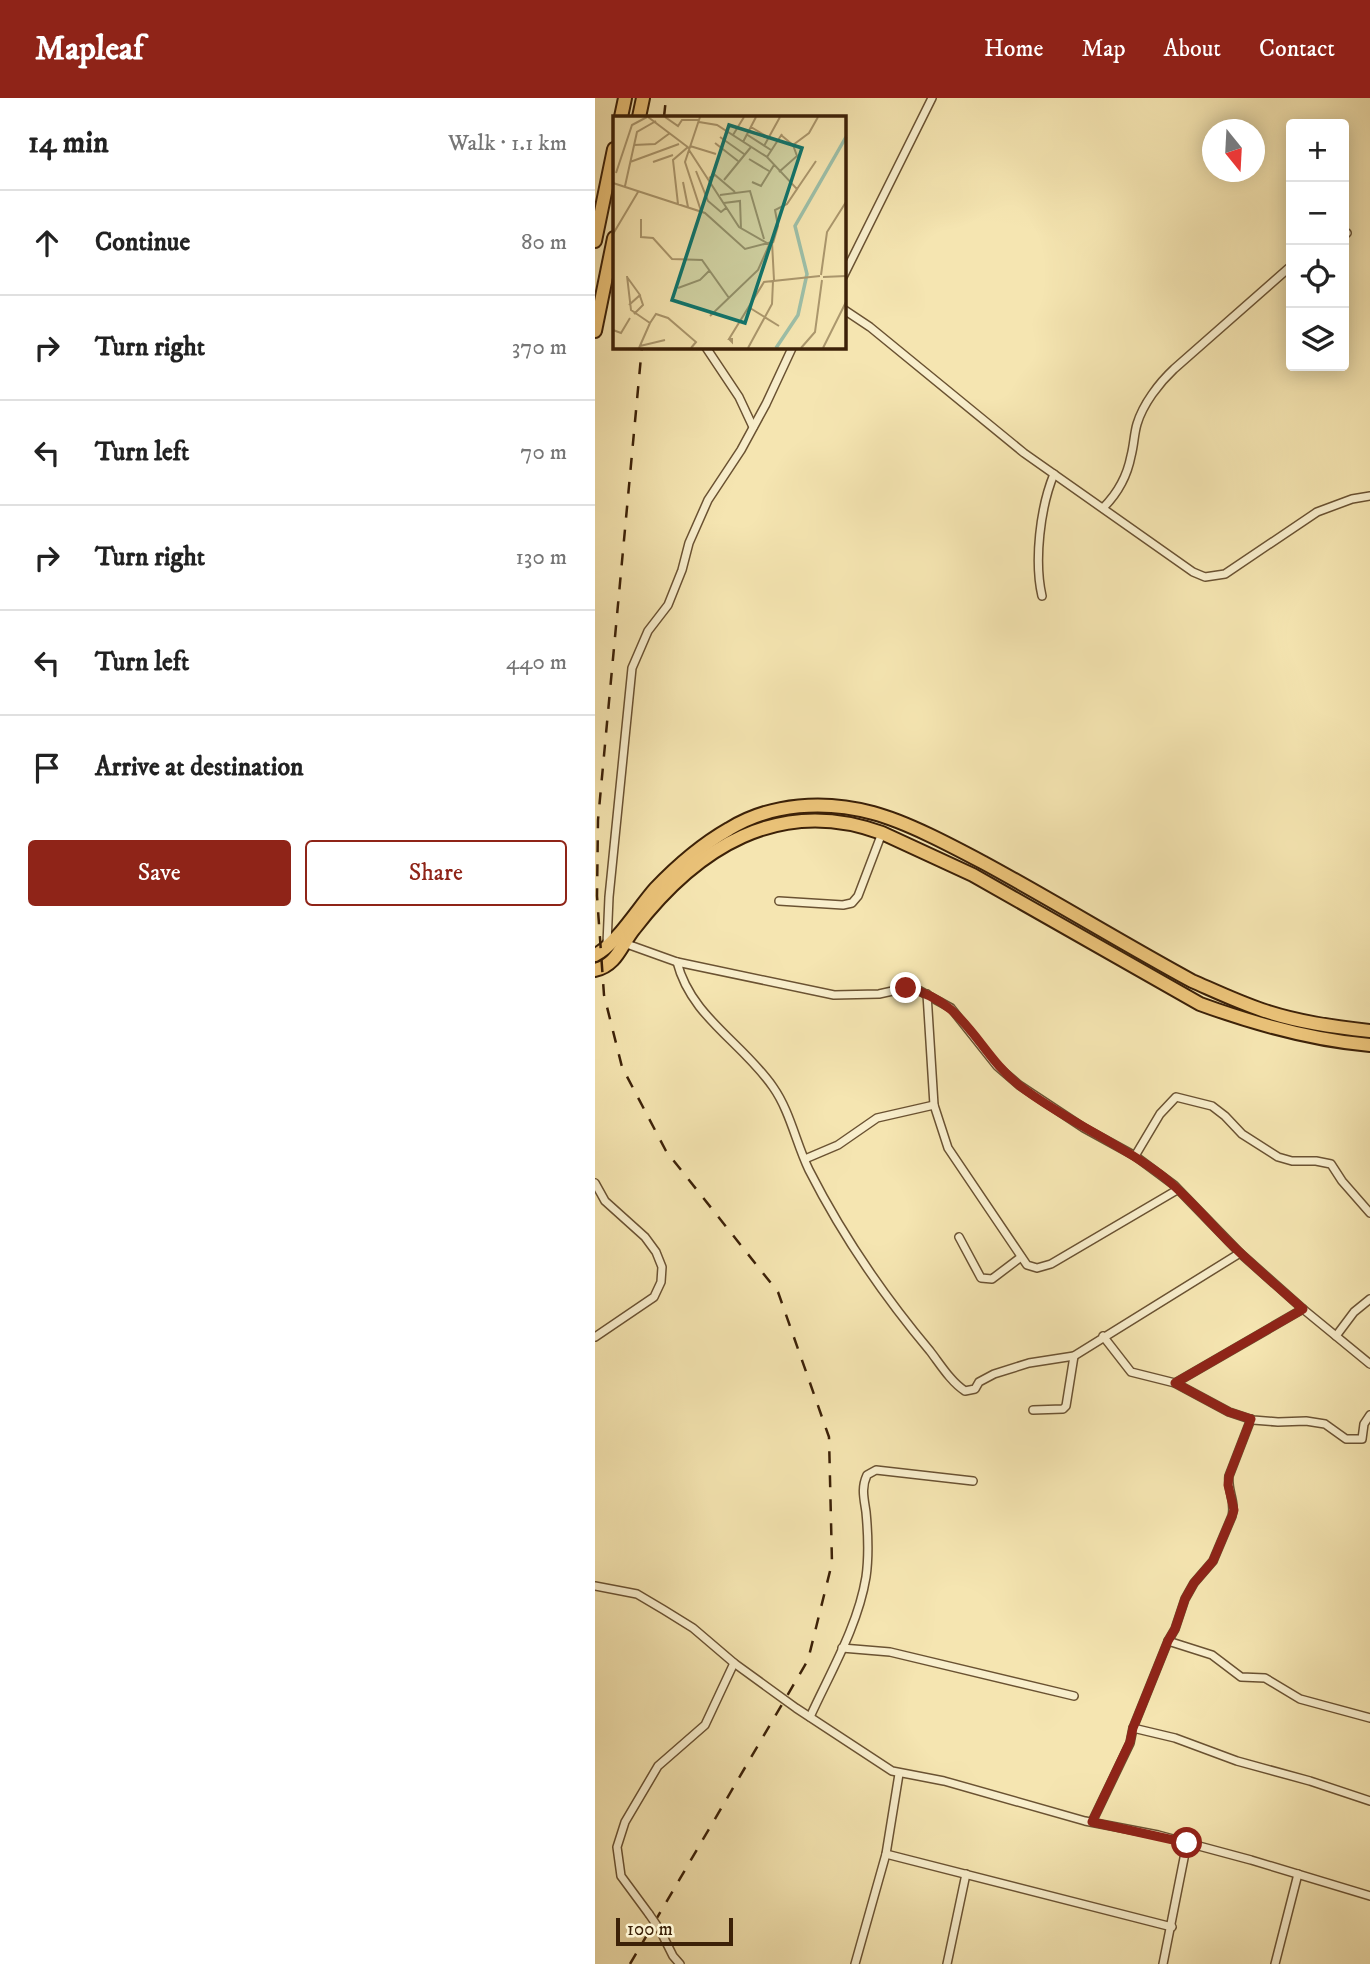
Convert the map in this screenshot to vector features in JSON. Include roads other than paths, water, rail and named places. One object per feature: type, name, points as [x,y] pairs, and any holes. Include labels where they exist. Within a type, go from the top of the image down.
[{"type":"main road","points":[[621,116],[625,98]]},
{"type":"main road","points":[[639,116],[643,98]]},
{"type":"main road","points":[[595,241],[613,154]]},
{"type":"main road","points":[[595,331],[613,244]]},
{"type":"main road","points":[[601,952],[657,887],[699,848],[731,827],[759,815],[803,806],[826,805],[875,813],[943,842],[1203,986],[1263,1011],[1338,1028],[1370,1031]]},
{"type":"main road","points":[[869,828],[875,813]]},
{"type":"main road","points":[[595,970],[610,964],[632,930],[663,895],[700,860],[752,831],[783,823],[814,820],[869,828],[973,875],[1200,1004],[1295,1034],[1370,1046]]},
{"type":"street","points":[[845,273],[932,98]]},
{"type":"street","points":[[1103,508],[1121,486],[1132,455],[1139,419],[1158,388],[1174,369],[1286,270]]},
{"type":"street","points":[[845,310],[870,327],[996,431],[1205,578],[1225,574],[1317,512],[1352,499],[1370,496]]},
{"type":"street","points":[[706,348],[739,397],[753,427]]},
{"type":"street","points":[[601,952],[632,668],[638,649],[668,605],[689,543],[708,500],[729,470],[753,427],[792,348]]},
{"type":"street","points":[[1042,596],[1041,536],[1047,491],[1054,474]]},
{"type":"street","points":[[779,901],[843,905],[852,903],[858,896],[882,833]]},
{"type":"street","points":[[624,943],[677,962],[834,995],[879,994],[906,988],[927,994],[951,1008],[997,1066],[1019,1085],[1084,1128],[1135,1156],[1174,1185],[1240,1254],[1370,1364]]},
{"type":"street","points":[[677,962],[688,993],[698,1007],[756,1065],[776,1091],[805,1159],[832,1212],[893,1308],[961,1389],[970,1391],[975,1389],[979,1382],[994,1374],[1029,1363],[1074,1356],[1240,1254]]},
{"type":"street","points":[[927,994],[934,1105],[948,1148],[1027,1265],[1037,1268],[1051,1264],[1177,1190]]},
{"type":"street","points":[[1135,1156],[1160,1114],[1176,1097],[1212,1106],[1242,1134],[1278,1157],[1292,1161],[1331,1164],[1370,1213]]},
{"type":"street","points":[[805,1159],[838,1145],[877,1118],[934,1105]]},
{"type":"street","points":[[595,1183],[605,1201],[645,1237],[662,1266],[661,1282],[654,1297],[595,1337]]},
{"type":"street","points":[[959,1237],[981,1278],[986,1280],[992,1279],[1021,1256]]},
{"type":"street","points":[[1336,1336],[1354,1312],[1370,1299]]},
{"type":"street","points":[[1175,1383],[1303,1309]]},
{"type":"street","points":[[1103,1336],[1131,1372],[1175,1383],[1229,1412],[1251,1419],[1325,1424],[1346,1438],[1362,1439],[1364,1424],[1370,1415]]},
{"type":"street","points":[[1033,1410],[1063,1409],[1066,1406],[1074,1356]]},
{"type":"street","points":[[1092,1822],[1130,1742],[1133,1728],[1185,1599],[1194,1583],[1213,1561],[1232,1516],[1234,1510],[1228,1485],[1229,1476],[1251,1419]]},
{"type":"street","points":[[810,1717],[842,1648],[866,1577],[867,1544],[863,1490],[867,1475],[876,1470],[973,1481]]},
{"type":"street","points":[[595,1586],[637,1594],[693,1628],[734,1663],[810,1717],[881,1765],[899,1774],[944,1781],[1092,1822],[1187,1843],[1370,1896]]},
{"type":"street","points":[[1168,1641],[1212,1655],[1241,1677],[1265,1678],[1300,1699],[1370,1718]]},
{"type":"street","points":[[842,1648],[890,1652],[1074,1696]]},
{"type":"street","points":[[680,1964],[660,1930],[621,1876],[617,1847],[625,1822],[657,1766],[705,1725],[734,1663]]},
{"type":"street","points":[[1133,1728],[1175,1738],[1370,1801]]},
{"type":"street","points":[[855,1964],[886,1854],[899,1774]]},
{"type":"street","points":[[1163,1964],[1187,1843]]},
{"type":"street","points":[[886,1854],[1172,1927]]},
{"type":"street","points":[[959,1964],[947,1963],[966,1874]]},
{"type":"street","points":[[1275,1964],[1298,1874]]},
{"type":"railway","points":[[664,116],[666,98]]},
{"type":"railway","points":[[630,1964],[808,1660],[832,1563],[829,1437],[778,1292],[666,1151],[622,1067],[604,995],[597,896],[598,820],[642,348]]}]
